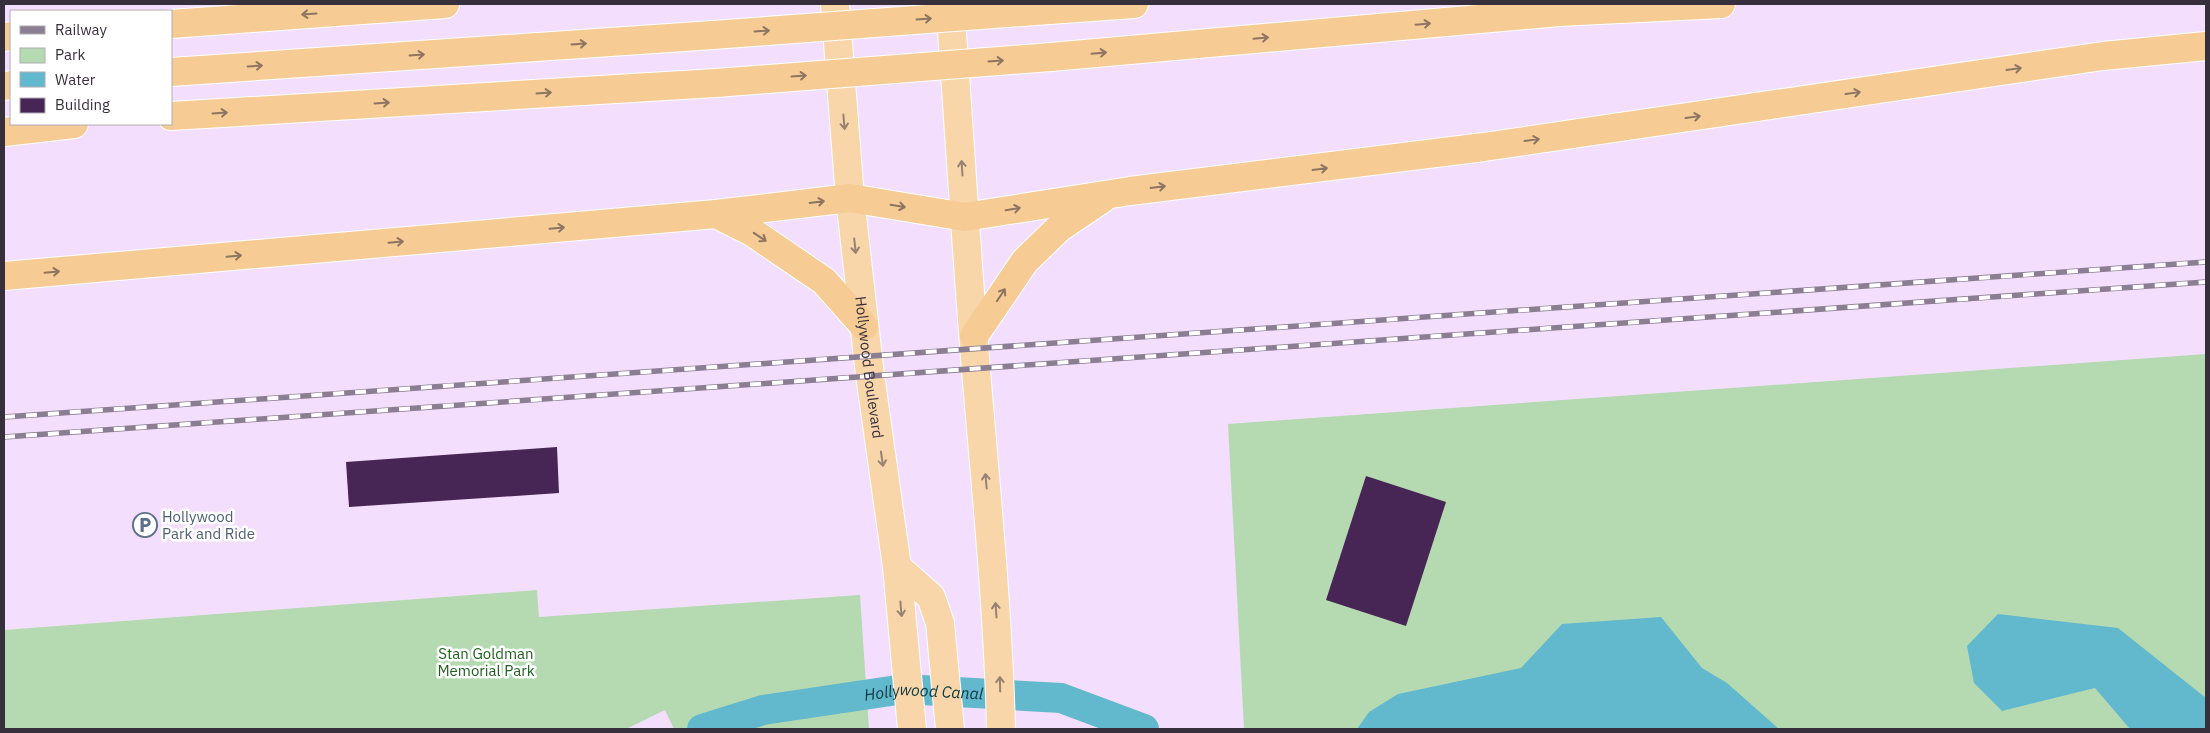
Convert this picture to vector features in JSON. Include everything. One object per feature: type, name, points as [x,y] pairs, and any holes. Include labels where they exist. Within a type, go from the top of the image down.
[{"type":"highway","points":[[172,24],[445,4]]},
{"type":"highway","name":"Hollywood Boulevard","points":[[835,4],[850,198],[864,326],[897,567],[912,723]]},
{"type":"highway","points":[[950,4],[999,652],[1001,722]]},
{"type":"highway","points":[[172,72],[1134,4]]},
{"type":"highway","points":[[172,116],[716,82],[1051,57],[1559,12],[1721,4]]},
{"type":"highway","points":[[4,276],[716,214],[850,198],[965,217],[1110,194],[1484,147],[2103,56],[2206,46]]},
{"type":"highway","points":[[4,132],[65,125]]},
{"type":"highway","points":[[974,336],[1025,261],[1059,228],[1110,194]]},
{"type":"highway","points":[[716,214],[752,232],[824,281],[864,326]]},
{"type":"highway","points":[[897,567],[931,596],[940,623],[949,724]]},
{"type":"green space","points":[[2206,354],[2206,729],[1244,729],[1228,424]]},
{"type":"green space","name":"Stan Goldman Memorial Park","points":[[537,590],[539,617],[860,595],[869,729],[674,729],[665,710],[626,729],[4,729],[4,630]]},
{"type":"water","points":[[1998,614],[2118,628],[2206,698],[2206,729],[2130,729],[2095,688],[2002,711],[1974,683],[1967,646]]},
{"type":"water","points":[[1661,617],[1702,668],[1727,683],[1779,729],[1357,729],[1369,712],[1398,694],[1521,668],[1562,624]]},
{"type":"building","points":[[557,447],[559,493],[349,507],[346,462]]},
{"type":"building","points":[[1366,476],[1446,502],[1406,626],[1326,600]]},
{"type":"waterway","name":"Hollywood Canal","points":[[702,729],[763,710],[904,689],[1061,698],[1144,729]]},
{"type":"railway","points":[[4,417],[2206,262]]},
{"type":"railway","points":[[4,437],[2206,282]]},
{"type":"place","name":"Hollywood Park and Ride","points":[[145,525]]}]
